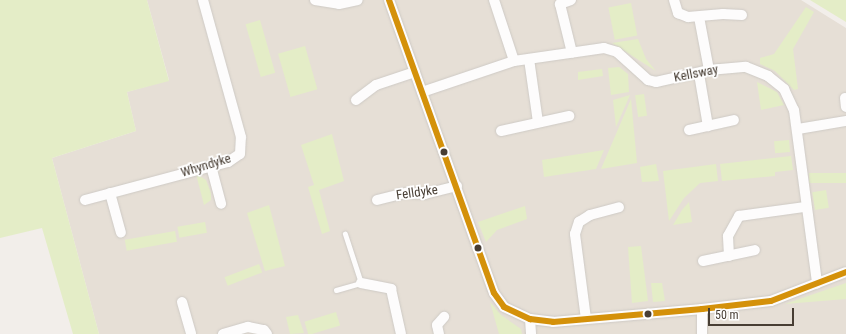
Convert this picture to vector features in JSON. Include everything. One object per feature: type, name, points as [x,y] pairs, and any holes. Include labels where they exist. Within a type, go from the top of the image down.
[{"type":"street","name":"Whyndyke","points":[[85,200],[228,162],[240,154],[241,137],[203,0]]},
{"type":"street","points":[[315,0],[339,4],[358,0]]},
{"type":"street","points":[[389,0],[457,186],[494,293],[504,307],[530,319],[553,322],[702,309],[771,301],[846,272]]},
{"type":"street","points":[[494,0],[514,61]]},
{"type":"street","points":[[571,0],[560,4],[572,52]]},
{"type":"street","points":[[674,0],[678,13],[699,17],[723,14],[742,15]]},
{"type":"street","points":[[699,17],[709,70]]},
{"type":"street","name":"Kellsway","points":[[422,92],[514,61],[604,48],[617,52],[648,80],[656,82],[699,74],[709,70],[746,67],[768,76],[784,89],[794,110],[798,129],[805,207],[817,283]]},
{"type":"street","points":[[529,59],[538,122]]},
{"type":"street","points":[[356,100],[376,84],[415,72]]},
{"type":"street","points":[[699,74],[708,126]]},
{"type":"street","points":[[501,131],[569,116]]},
{"type":"street","points":[[689,130],[734,120]]},
{"type":"street","points":[[798,129],[846,121]]},
{"type":"street","points":[[211,166],[221,204]]},
{"type":"street","name":"Felldyke","points":[[378,200],[406,193],[425,194],[457,186]]},
{"type":"street","points":[[110,193],[121,233]]},
{"type":"street","points":[[586,319],[575,234],[579,222],[590,215],[619,207]]},
{"type":"street","points":[[729,256],[728,236],[739,216],[805,207]]},
{"type":"street","points":[[703,261],[755,250]]},
{"type":"street","points":[[361,283],[391,289],[401,334]]},
{"type":"street","points":[[182,302],[191,334]]},
{"type":"street","points":[[702,309],[702,334]]},
{"type":"street","points":[[439,334],[437,325],[444,317]]},
{"type":"street","points":[[530,319],[531,334]]},
{"type":"street","points":[[223,334],[248,327],[264,330],[267,334]]},
{"type":"lane","points":[[336,290],[361,283],[345,234]]},
{"type":"shaded area","points":[[147,0],[801,0],[846,28],[846,334],[99,334],[52,158],[136,131],[127,92],[169,80]]},
{"type":"green space","points":[[0,0],[147,0],[169,81],[127,92],[136,131],[52,158],[99,334],[73,334],[42,228],[0,238]]},
{"type":"green space","points":[[810,0],[846,0],[846,22]]},
{"type":"green space","points":[[631,3],[637,35],[615,40],[608,7]]},
{"type":"green space","points":[[806,7],[814,12],[793,49],[798,89],[794,90],[775,71],[760,64],[760,58],[774,54]]},
{"type":"green space","points":[[260,20],[275,73],[261,77],[246,24]]},
{"type":"green space","points":[[638,39],[646,59],[656,71],[612,43]]},
{"type":"green space","points":[[305,46],[317,89],[290,97],[278,54]]},
{"type":"green space","points":[[619,67],[628,74],[629,92],[611,95],[608,68]]},
{"type":"green space","points":[[602,69],[603,76],[578,80],[578,72]]},
{"type":"green space","points":[[757,82],[777,92],[784,105],[761,110]]},
{"type":"green space","points":[[644,94],[647,116],[638,117],[635,95]]},
{"type":"green space","points":[[630,95],[616,127],[613,100]]},
{"type":"green space","points":[[631,99],[637,163],[601,169]]},
{"type":"green space","points":[[332,134],[344,181],[319,190],[330,231],[322,234],[308,187],[314,185],[301,145]]},
{"type":"green space","points":[[789,140],[790,152],[775,153],[774,141]]},
{"type":"green space","points":[[604,150],[596,169],[544,177],[542,160]]},
{"type":"green space","points":[[791,156],[793,170],[775,172],[775,176],[722,181],[720,164]]},
{"type":"green space","points":[[656,164],[659,181],[642,182],[640,167]]},
{"type":"green space","points":[[716,164],[718,181],[700,183],[684,198],[669,221],[663,171]]},
{"type":"green space","points":[[809,173],[846,173],[846,183],[809,183]]},
{"type":"green space","points":[[196,174],[206,180],[211,193],[211,200],[204,205]]},
{"type":"green space","points":[[826,190],[829,208],[815,210],[812,192]]},
{"type":"green space","points":[[689,202],[692,222],[673,225],[682,210]]},
{"type":"green space","points":[[269,205],[285,266],[265,271],[247,213]]},
{"type":"green space","points":[[525,206],[527,219],[497,230],[486,242],[478,222]]},
{"type":"green space","points":[[205,222],[207,233],[179,238],[177,227]]},
{"type":"green space","points":[[175,231],[177,242],[127,251],[125,240]]},
{"type":"green space","points":[[641,246],[648,301],[632,303],[628,247]]},
{"type":"green space","points":[[259,264],[262,272],[228,286],[224,277]]},
{"type":"green space","points":[[651,283],[662,283],[665,301],[653,302]]},
{"type":"green space","points":[[846,283],[846,299],[785,304],[843,284]]},
{"type":"green space","points":[[490,302],[501,315],[521,329],[522,334],[499,334]]},
{"type":"green space","points":[[336,312],[340,325],[308,334],[304,322]]},
{"type":"green space","points":[[298,315],[304,333],[290,334],[286,317]]},
{"type":"transit line","points":[[389,0],[494,293],[504,307],[530,319],[553,322],[702,309],[771,301],[846,272]]}]
